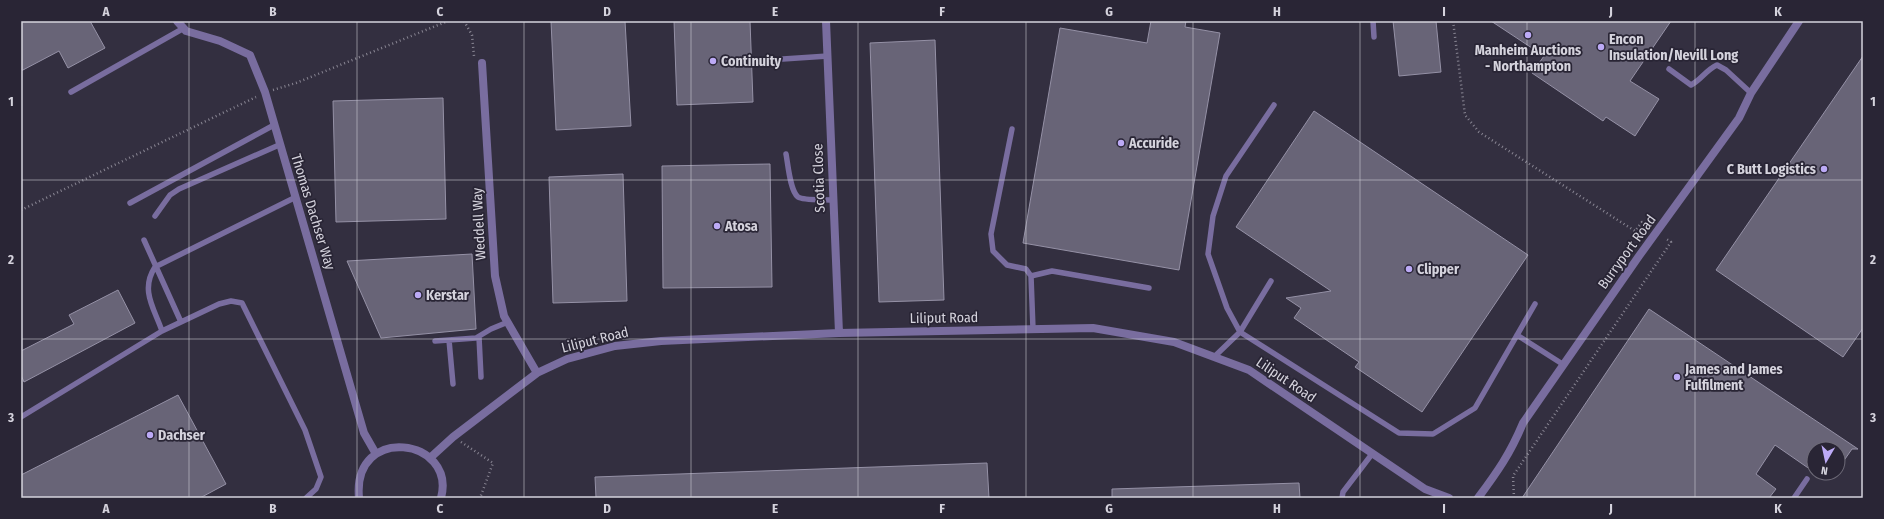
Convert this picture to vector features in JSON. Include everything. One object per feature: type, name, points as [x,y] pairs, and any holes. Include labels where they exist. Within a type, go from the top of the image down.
[{"type":"street","name":"Thomas Dachser Way","points":[[177,21],[186,32],[220,41],[250,56],[266,92],[274,125],[364,433],[376,454]]},
{"type":"street","name":"Scotia Close","points":[[826,21],[839,333]]},
{"type":"street","name":"Burryport Road","points":[[1478,498],[1501,467],[1511,450],[1523,423],[1639,256],[1740,118],[1750,93],[1799,21]]},
{"type":"street","name":"Weddell Way","points":[[482,63],[495,276],[504,316],[537,373]]},
{"type":"street","name":"Liliput Road","points":[[430,458],[453,437],[537,373],[567,359],[615,346],[661,341],[839,333],[1093,328],[1174,342],[1249,370],[1424,489],[1449,498]]},
{"type":"street","points":[[359,498],[358,486],[361,473],[367,462],[386,448],[403,446],[420,451],[430,458],[437,468],[442,480],[441,498]]},
{"type":"lane","points":[[1373,21],[1374,37]]},
{"type":"lane","points":[[71,92],[184,28]]},
{"type":"lane","points":[[783,59],[828,56]]},
{"type":"lane","points":[[1669,69],[1691,85],[1699,81],[1704,74],[1717,65],[1726,70],[1750,93]]},
{"type":"lane","points":[[1274,105],[1226,176],[1213,216],[1208,254],[1227,308],[1240,332],[1399,433],[1433,434],[1475,408],[1536,304]]},
{"type":"lane","points":[[130,203],[274,125]]},
{"type":"lane","points":[[1012,129],[991,234],[993,251],[1007,265],[1026,269],[1031,276],[1033,329]]},
{"type":"lane","points":[[155,216],[170,195],[179,189],[280,145]]},
{"type":"lane","points":[[786,154],[792,188],[796,195],[804,198],[833,200]]},
{"type":"lane","points":[[162,331],[148,290],[149,276],[156,266],[296,197]]},
{"type":"lane","points":[[144,240],[181,322]]},
{"type":"lane","points":[[1031,276],[1052,271],[1149,288]]},
{"type":"lane","points":[[1214,357],[1240,332],[1271,282]]},
{"type":"lane","points":[[21,417],[162,331],[219,304],[231,301],[242,303],[305,430],[321,477],[316,489],[306,498]]},
{"type":"lane","points":[[435,341],[479,337],[491,329],[508,322]]},
{"type":"lane","points":[[1517,335],[1564,365]]},
{"type":"lane","points":[[479,337],[481,378]]},
{"type":"lane","points":[[449,340],[453,384]]},
{"type":"lane","points":[[1342,498],[1343,492],[1372,454]]},
{"type":"lane","points":[[1794,498],[1807,481]]},
{"type":"path","points":[[21,210],[266,92],[296,83],[448,21]]},
{"type":"path","points":[[464,21],[472,35],[474,62],[482,63]]},
{"type":"path","points":[[1453,21],[1465,115],[1480,132],[1635,232],[1642,222]]},
{"type":"path","points":[[1514,498],[1513,476],[1671,242]]},
{"type":"path","points":[[453,437],[493,463],[480,498]]},
{"type":"building","points":[[21,21],[90,21],[105,48],[68,68],[59,51],[21,71]]},
{"type":"building","points":[[551,21],[625,21],[631,126],[556,130]]},
{"type":"building","name":"Continuity","points":[[674,21],[750,21],[753,102],[677,105]]},
{"type":"building","name":"Accuride","points":[[1151,21],[1186,21],[1185,27],[1220,33],[1179,270],[1023,243],[1060,28],[1147,43]]},
{"type":"building","points":[[1393,21],[1436,21],[1441,72],[1399,76]]},
{"type":"building","name":"Encon Insulation/Nevill Long","points":[[1491,21],[1671,21],[1630,81],[1659,99],[1635,136],[1606,117],[1603,121],[1532,73],[1544,56]]},
{"type":"building","points":[[935,40],[944,300],[879,302],[870,43]]},
{"type":"building","name":"C Butt Logistics","points":[[1863,56],[1863,328],[1843,357],[1716,270]]},
{"type":"building","points":[[443,98],[446,219],[336,222],[333,101]]},
{"type":"building","name":"Clipper","points":[[1314,111],[1528,255],[1422,412],[1355,367],[1359,362],[1294,318],[1301,308],[1286,298],[1331,291],[1236,227]]},
{"type":"building","name":"Atosa","points":[[770,164],[772,287],[663,288],[662,166]]},
{"type":"building","points":[[623,174],[627,301],[553,303],[549,177]]},
{"type":"building","name":"Kerstar","points":[[472,254],[476,329],[381,338],[347,261]]},
{"type":"building","points":[[118,290],[135,323],[24,382],[21,375],[21,351],[74,324],[69,315]]},
{"type":"building","name":"James and James Fulfilment","points":[[1649,309],[1858,449],[1852,449],[1846,458],[1846,441],[1806,441],[1806,466],[1775,445],[1756,474],[1776,489],[1769,498],[1522,498]]},
{"type":"building","name":"Dachser","points":[[178,395],[226,484],[200,498],[21,498],[21,475]]},
{"type":"building","points":[[987,463],[989,498],[596,498],[595,477]]},
{"type":"building","points":[[1299,483],[1300,498],[1112,498],[1112,489]]},
{"type":"place","name":"Manheim Auctions - Northampton","points":[[1528,35]]},
{"type":"place","name":"Encon Insulation/Nevill Long","points":[[1601,47]]},
{"type":"place","name":"Continuity","points":[[713,61]]},
{"type":"place","name":"Accuride","points":[[1121,143]]},
{"type":"place","name":"C Butt Logistics","points":[[1824,169]]},
{"type":"place","name":"Atosa","points":[[717,226]]},
{"type":"place","name":"Clipper","points":[[1409,269]]},
{"type":"place","name":"Kerstar","points":[[418,295]]},
{"type":"place","name":"James and James Fulfilment","points":[[1677,377]]},
{"type":"place","name":"Dachser","points":[[150,435]]}]
